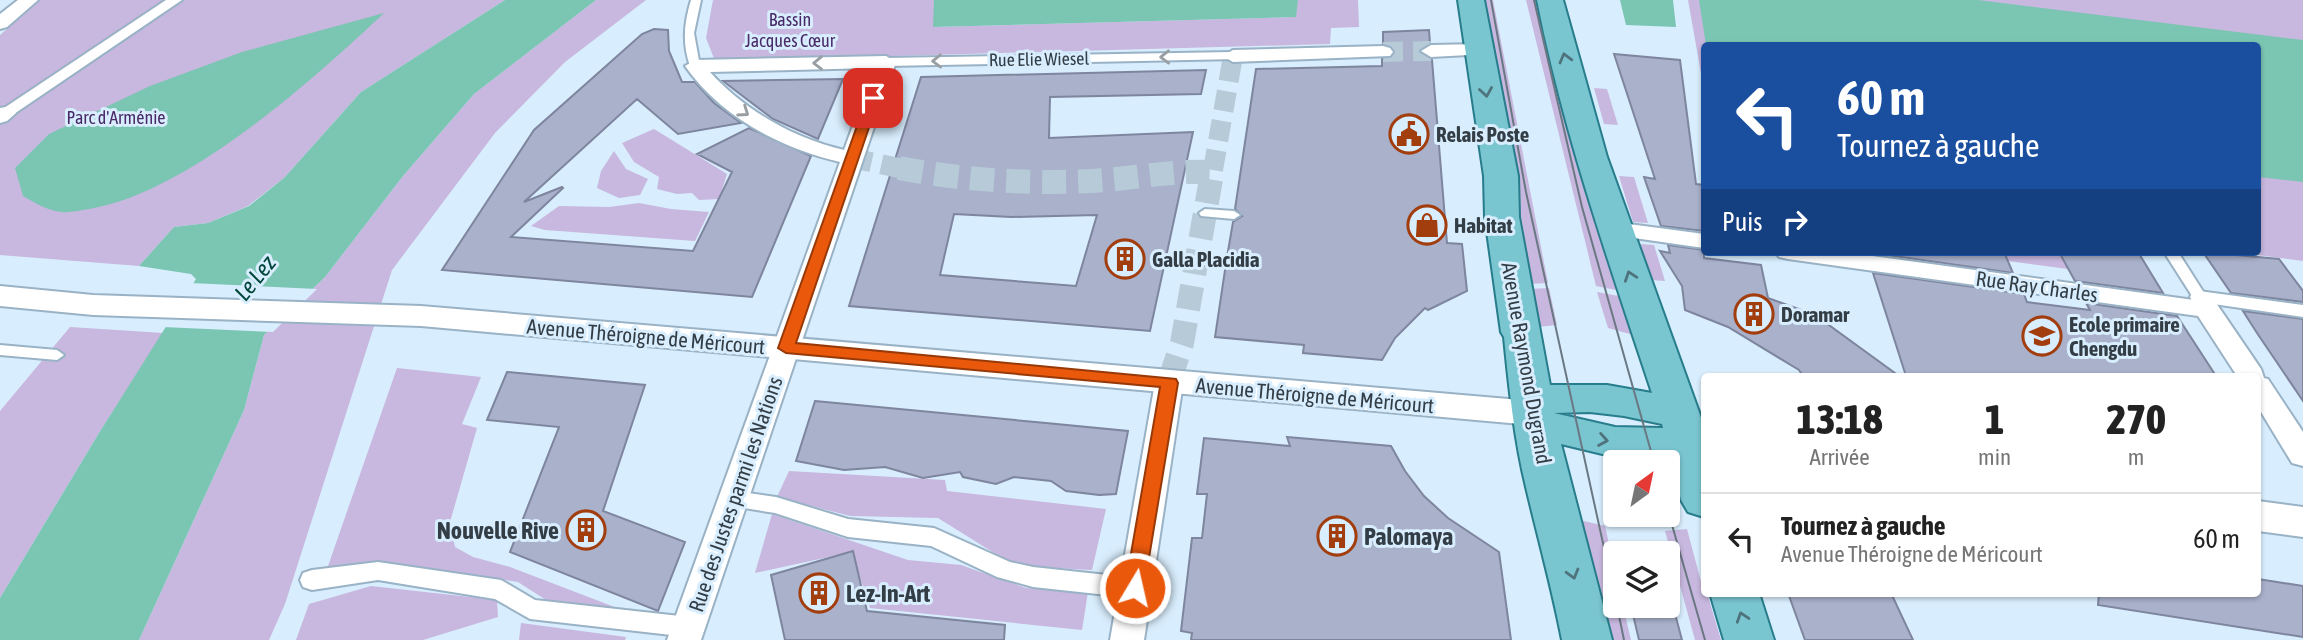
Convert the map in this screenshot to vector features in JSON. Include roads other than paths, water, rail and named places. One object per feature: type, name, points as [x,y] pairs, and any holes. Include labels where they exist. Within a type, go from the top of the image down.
[{"type":"main road","name":"Avenue Raymond Dugrand","points":[[1471,0],[1502,176],[1502,217],[1534,413],[1553,509],[1576,582],[1587,640]]},
{"type":"main road","points":[[1550,0],[1581,119],[1614,229],[1689,431],[1701,486]]},
{"type":"main road","points":[[1534,413],[1615,442],[1689,431]]},
{"type":"main road","points":[[1735,597],[1749,640]]},
{"type":"street","points":[[0,23],[29,0]]},
{"type":"street","points":[[3,115],[175,0]]},
{"type":"street","points":[[1431,51],[1480,50]]},
{"type":"street","name":"Rue Elie Wiesel","points":[[695,66],[1382,52]]},
{"type":"street","name":"Rue des Justes parmi les Nations","points":[[687,633],[886,62]]},
{"type":"street","points":[[695,66],[710,85],[767,127],[830,154],[852,158]]},
{"type":"street","points":[[1614,229],[1701,240]]},
{"type":"street","name":"Rue Ray Charles","points":[[1821,256],[2203,303]]},
{"type":"street","name":"Avenue Théroigne de Méricourt","points":[[0,296],[93,305],[386,314],[1534,413]]},
{"type":"street","points":[[2203,303],[2303,310]]},
{"type":"street","points":[[2203,303],[2249,373]]},
{"type":"street","points":[[1127,640],[1170,383]]},
{"type":"street","points":[[2261,391],[2303,455]]},
{"type":"street","points":[[734,499],[776,505],[848,528],[934,537],[1005,570],[1033,577],[1135,588]]},
{"type":"street","points":[[2261,516],[2303,522]]},
{"type":"street","points":[[312,580],[378,571],[500,590],[530,609],[687,633]]},
{"type":"lane","points":[[695,66],[689,48],[689,23],[696,0]]},
{"type":"lane","points":[[1205,213],[1234,215]]},
{"type":"lane","points":[[2174,256],[2203,303]]},
{"type":"lane","points":[[1196,261],[1226,263]]},
{"type":"lane","points":[[0,350],[57,355]]},
{"type":"water","name":"Le Lez","points":[[505,0],[596,0],[474,94],[403,176],[325,277],[264,335],[244,410],[139,640],[0,640],[0,598],[196,279],[191,274],[139,266],[174,227],[208,223],[249,206],[284,178],[361,92]]},
{"type":"water","points":[[934,0],[1298,0],[1296,17],[933,27]]},
{"type":"water","points":[[1620,0],[1673,0],[1676,27],[1626,25]]},
{"type":"water","points":[[1699,0],[1978,0],[2303,40],[2303,182],[2261,177],[2261,42],[1706,42]]},
{"type":"water","points":[[384,13],[285,101],[206,158],[166,181],[127,199],[72,212],[52,210],[23,196],[15,168],[49,134],[150,86],[242,52]]},
{"type":"tunnel","points":[[1383,52],[1431,51]]},
{"type":"tunnel","points":[[1213,170],[1233,56]]},
{"type":"tunnel","points":[[852,158],[908,170]]},
{"type":"tunnel","points":[[899,168],[970,178],[1042,182],[1212,172]]},
{"type":"tunnel","points":[[1212,172],[1213,168]]},
{"type":"tunnel","points":[[1170,379],[1182,343],[1212,172]]},
{"type":"tunnel","points":[[1169,383],[1171,378]]},
{"type":"tram line","points":[[1491,0],[1526,192],[1603,543]]},
{"type":"tram line","points":[[1534,0],[1582,207],[1651,450]]},
{"type":"tram line","points":[[1673,527],[1705,640]]},
{"type":"tram line","points":[[1619,618],[1624,640]]},
{"type":"place","name":"Relais Poste","points":[[1409,134]]},
{"type":"place","name":"Habitat","points":[[1427,225]]},
{"type":"place","name":"Galla Placidia","points":[[1125,259]]},
{"type":"place","name":"Doramar","points":[[1754,314]]},
{"type":"place","name":"Ecole primaire Chengdu","points":[[2042,336]]},
{"type":"place","name":"Nouvelle Rive","points":[[586,530]]},
{"type":"place","name":"Palomaya","points":[[1337,536]]},
{"type":"place","name":"Lez-In-Art","points":[[819,593]]},
{"type":"park label","name":"Bassin Jacques Cœur","points":[[790,29]]},
{"type":"park label","name":"Parc d'Arménie","points":[[116,117]]}]
